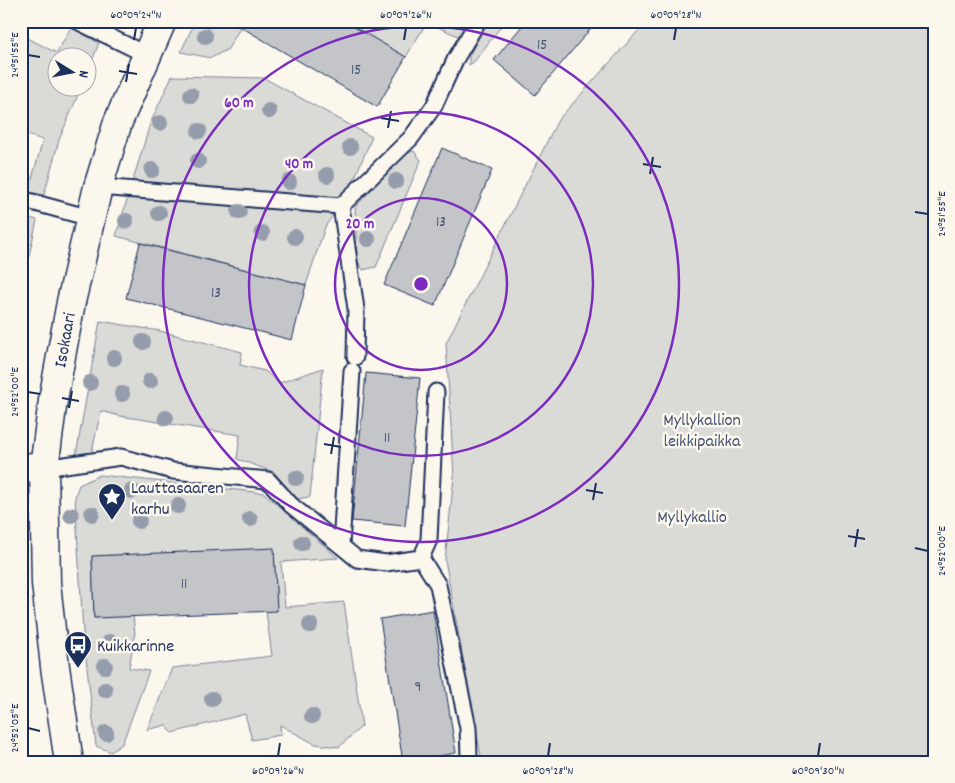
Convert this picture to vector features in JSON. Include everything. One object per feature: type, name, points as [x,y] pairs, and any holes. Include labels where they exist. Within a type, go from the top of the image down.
[{"type":"street","name":"Isokaari","points":[[69,762],[55,667],[33,467],[53,400],[71,302],[98,187],[118,122],[162,21]]},
{"type":"lane","points":[[77,21],[147,55]]},
{"type":"lane","points":[[98,187],[341,206],[411,138],[434,106],[455,60],[478,21]]},
{"type":"lane","points":[[21,200],[90,218]]},
{"type":"lane","points":[[341,206],[356,310],[341,546]]},
{"type":"lane","points":[[421,558],[429,540],[436,392]]},
{"type":"lane","points":[[33,467],[121,457],[173,471],[268,480],[291,505],[357,559],[386,563],[421,558]]},
{"type":"lane","points":[[421,558],[438,585],[468,728],[469,757],[466,762]]},
{"type":"green space","points":[[195,21],[229,21],[240,28],[228,49],[211,58],[181,52]]},
{"type":"green space","points":[[344,21],[470,21],[460,37],[427,22],[406,57]]},
{"type":"green space","points":[[488,21],[505,21],[474,62],[469,65],[469,56]]},
{"type":"green space","name":"Myllykallio","points":[[647,21],[934,21],[934,762],[482,762],[445,560],[454,477],[446,343],[558,120]]},
{"type":"green space","points":[[71,27],[99,43],[97,48],[60,48]]},
{"type":"green space","points":[[21,35],[48,48],[48,98],[77,98],[59,140],[44,195],[28,192],[43,140],[21,133]]},
{"type":"green space","points":[[172,76],[264,78],[372,137],[350,189],[325,227],[306,285],[116,236],[150,124]]},
{"type":"green space","points":[[414,151],[421,160],[376,267],[363,270],[357,260],[355,207],[406,153]]},
{"type":"green space","points":[[21,217],[37,220],[21,292]]},
{"type":"green space","points":[[100,321],[160,331],[242,352],[240,365],[265,371],[279,383],[323,368],[310,497],[296,499],[274,472],[237,459],[240,435],[120,416],[101,411],[91,456],[76,455]]},
{"type":"green space","points":[[100,475],[264,493],[338,558],[281,562],[285,607],[344,602],[362,726],[339,747],[315,744],[280,725],[281,735],[252,740],[245,714],[172,733],[166,725],[147,730],[172,668],[272,656],[266,611],[277,610],[274,549],[92,556],[94,618],[133,616],[135,633],[129,668],[149,671],[122,744],[111,752],[96,746],[83,632],[75,496],[79,485]]},
{"type":"building","points":[[231,21],[344,21],[406,57],[377,107]]},
{"type":"building","points":[[526,21],[597,21],[535,95],[494,60]]},
{"type":"building","points":[[442,148],[492,170],[435,306],[384,285]]},
{"type":"building","points":[[140,243],[306,285],[292,340],[126,298]]},
{"type":"building","points":[[366,373],[420,378],[405,526],[352,521]]},
{"type":"building","points":[[274,548],[277,611],[94,618],[92,556]]},
{"type":"building","points":[[433,610],[456,753],[403,762],[380,619]]},
{"type":"place","name":"Lauttasaaren karhu","points":[[112,521]]},
{"type":"place","name":"Kuikkarinne","points":[[78,669]]},
{"type":"park label","name":"Myllykallion leikkipaikka","points":[[702,429]]}]
